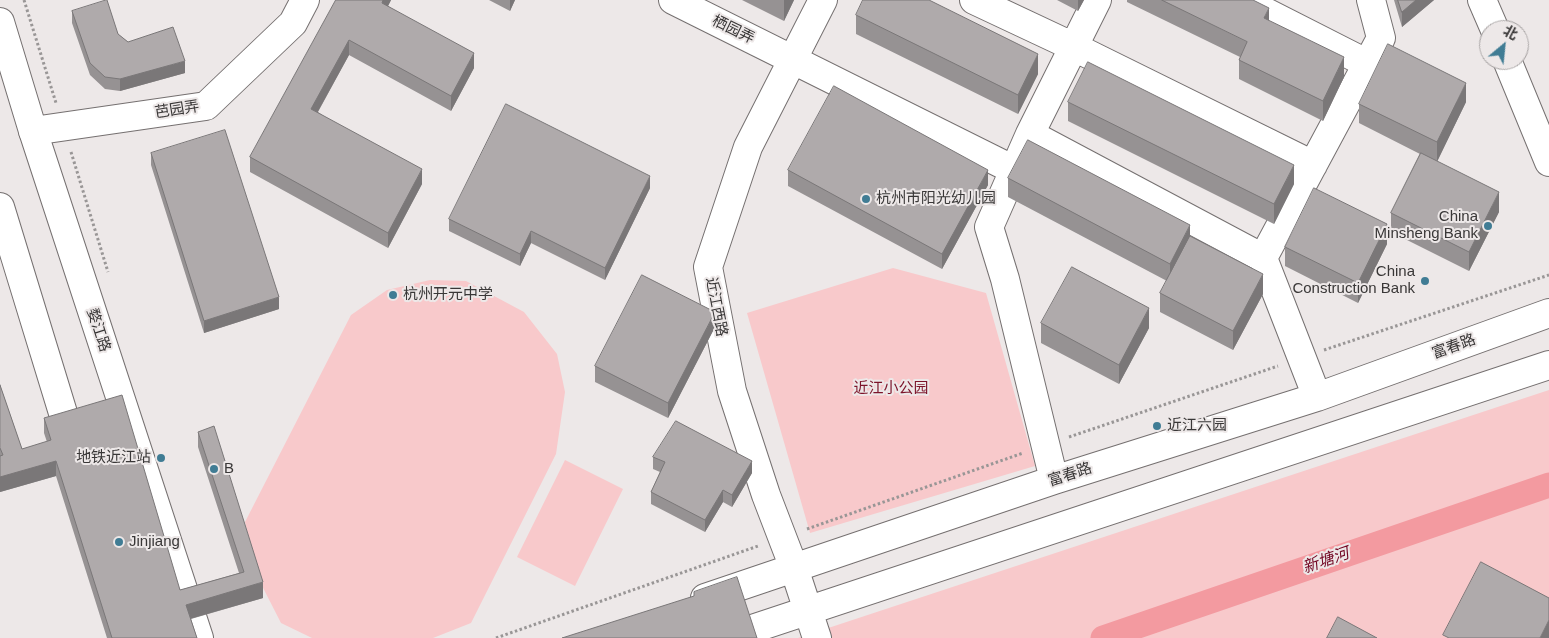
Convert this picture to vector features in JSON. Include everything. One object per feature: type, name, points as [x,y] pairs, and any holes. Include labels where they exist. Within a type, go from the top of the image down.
[{"type":"street","name":"芭园弄","points":[[33,131],[206,106],[293,23],[305,0]]},
{"type":"street","name":"栖园弄","points":[[673,0],[1014,170]]},
{"type":"street","name":"近江西路","points":[[818,638],[766,495],[732,391],[708,266],[748,147],[823,0]]},
{"type":"street","points":[[974,0],[1074,47],[1313,165]]},
{"type":"street","points":[[1054,480],[1005,279],[989,227],[1030,134],[1098,0]]},
{"type":"street","points":[[1242,0],[1368,64]]},
{"type":"street","points":[[1263,258],[1381,38],[1371,0]]},
{"type":"street","points":[[1482,0],[1491,20]]},
{"type":"street","name":"婺江路","points":[[0,22],[33,131],[199,638]]},
{"type":"street","points":[[1511,70],[1549,162]]},
{"type":"street","points":[[1030,134],[1263,258],[1317,397]]},
{"type":"street","points":[[0,207],[80,468]]},
{"type":"street","name":"富春路","points":[[683,606],[1054,480],[1317,397],[1549,313]]},
{"type":"street","points":[[725,638],[1549,364]]},
{"type":"green space","name":"近江小公园","points":[[893,268],[986,293],[1035,466],[810,533],[747,313]]},
{"type":"green space","points":[[430,280],[466,281],[524,312],[557,354],[565,392],[556,454],[471,623],[433,638],[312,638],[281,623],[257,576],[245,522],[351,315],[387,290]]},
{"type":"green space","points":[[1549,390],[1549,627],[1519,638],[798,638]]},
{"type":"green space","points":[[565,460],[623,489],[575,586],[517,557]]},
{"type":"building","points":[[107,0],[118,34],[128,42],[173,27],[185,61],[120,79],[105,77],[90,63],[72,11]]},
{"type":"building","points":[[336,0],[383,0],[382,3],[474,53],[451,96],[349,40],[311,109],[422,169],[388,233],[250,157]]},
{"type":"building","points":[[863,0],[929,0],[1038,54],[1018,95],[856,15]]},
{"type":"building","points":[[1162,0],[1253,0],[1269,8],[1264,18],[1344,57],[1323,101],[1239,60],[1247,42]]},
{"type":"building","points":[[1398,0],[1416,0],[1402,12]]},
{"type":"building","points":[[1388,44],[1466,83],[1437,142],[1359,104]]},
{"type":"building","points":[[1088,62],[1294,165],[1274,204],[1068,102]]},
{"type":"building","points":[[834,86],[988,170],[942,254],[788,170]]},
{"type":"building","points":[[506,104],[650,176],[605,268],[531,231],[520,254],[449,219]]},
{"type":"building","points":[[225,130],[279,297],[204,321],[151,153]]},
{"type":"building","points":[[1028,140],[1190,225],[1170,264],[1008,178]]},
{"type":"building","points":[[1421,153],[1499,192],[1469,252],[1391,213]]},
{"type":"building","points":[[1314,188],[1387,224],[1358,283],[1285,247]]},
{"type":"building","points":[[1190,236],[1263,274],[1233,331],[1160,293]]},
{"type":"building","points":[[1072,267],[1149,308],[1119,365],[1041,323]]},
{"type":"building","points":[[642,275],[715,312],[668,403],[595,366]]},
{"type":"building","name":"Jinjiang","points":[[0,385],[22,449],[51,440],[44,418],[122,395],[180,590],[244,572],[198,432],[214,426],[263,582],[186,605],[197,638],[112,638],[56,461],[0,477],[0,456],[3,455],[0,448]]},
{"type":"building","points":[[676,421],[752,461],[732,495],[723,490],[705,520],[651,492],[665,462],[653,457]]},
{"type":"building","points":[[1481,562],[1549,598],[1549,620],[1540,638],[1449,638],[1443,635]]},
{"type":"building","points":[[737,577],[757,638],[562,638],[694,596],[694,592]]},
{"type":"building","points":[[1338,617],[1377,638],[1327,638]]},
{"type":"waterway","name":"新塘河","points":[[1103,638],[1549,485]]},
{"type":"place","name":"杭州市阳光幼儿园","points":[[866,199]]},
{"type":"place","name":"China Minsheng Bank","points":[[1488,226]]},
{"type":"place","name":"China Construction Bank","points":[[1425,281]]},
{"type":"place","name":"杭州开元中学","points":[[393,295]]},
{"type":"place","name":"近江六园","points":[[1157,426]]},
{"type":"place","name":"地铁近江站","points":[[161,458]]},
{"type":"place","name":"B","points":[[214,469]]},
{"type":"place","name":"Jinjiang","points":[[119,542]]}]
